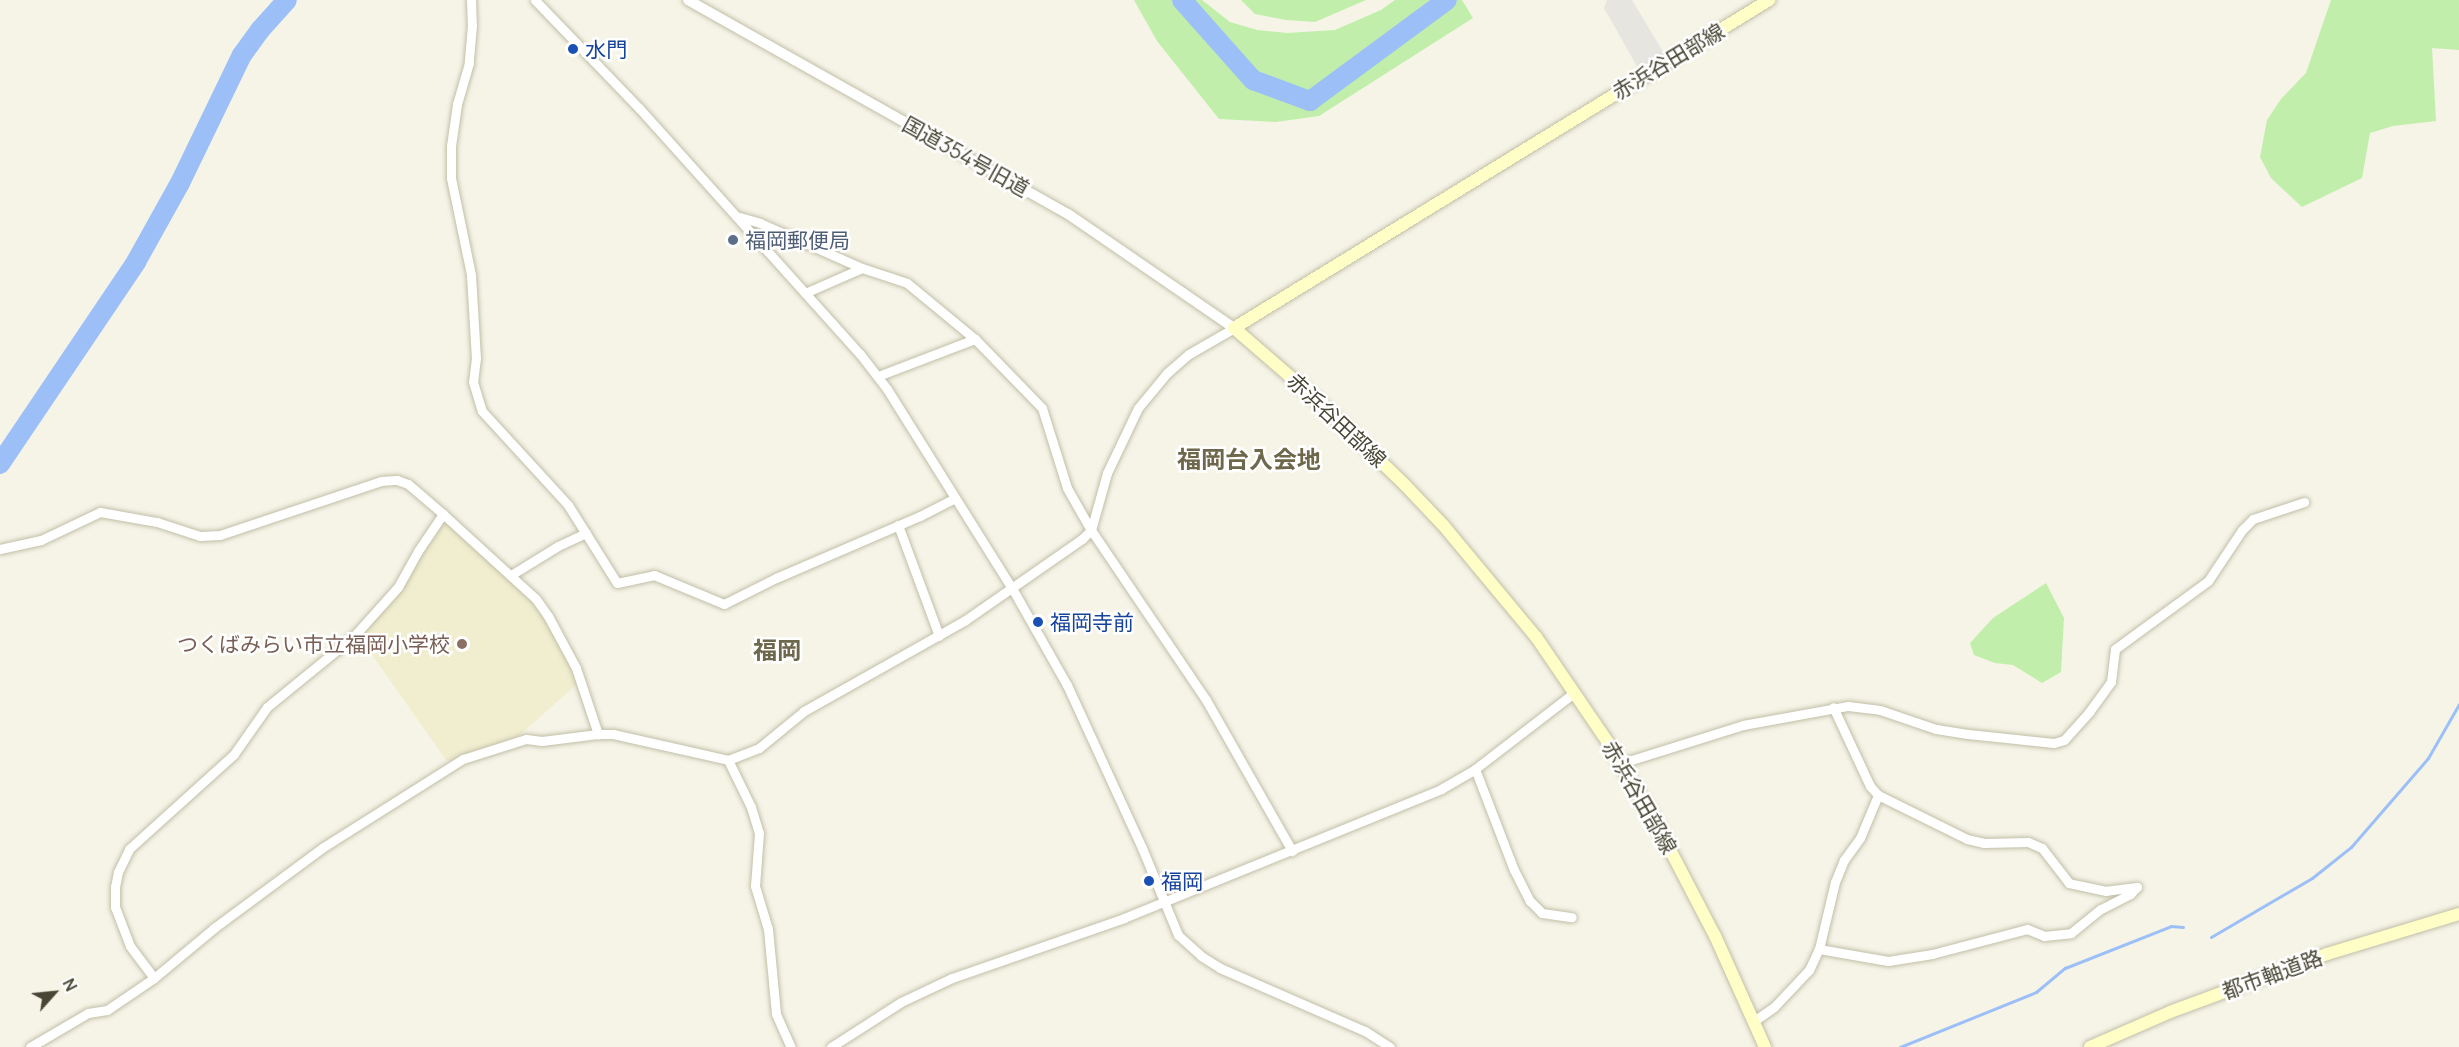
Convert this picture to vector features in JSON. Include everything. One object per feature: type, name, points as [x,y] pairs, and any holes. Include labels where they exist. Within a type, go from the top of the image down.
[{"type":"main road","name":"赤浜谷田部線","points":[[1765,1047],[1683,872],[1622,763],[1536,637],[1443,525],[1352,432],[1234,328],[1768,0]]},
{"type":"main road","name":"都市軸道路","points":[[2090,1047],[2170,1012],[2317,958],[2459,914]]},
{"type":"street","points":[[471,0],[469,63],[457,104],[451,146],[451,178],[471,274],[476,357],[473,382],[482,411],[568,506],[617,583],[654,575],[724,604],[776,578],[955,498]]},
{"type":"street","points":[[535,0],[639,108],[878,376],[1013,590],[1086,723],[1178,935],[1201,956],[1274,994],[1365,1031],[1390,1047]]},
{"type":"street","name":"国道354号旧道","points":[[688,0],[1068,214],[1173,283],[1234,328]]},
{"type":"street","points":[[736,216],[760,223],[862,268],[907,283],[975,339],[1042,408],[1067,488],[1091,530],[1206,700],[1292,851]]},
{"type":"street","points":[[805,293],[862,268]]},
{"type":"street","points":[[30,1047],[88,1013],[107,1010],[154,978],[214,928],[322,848],[463,759],[525,739],[542,741],[598,734],[613,734],[728,760],[759,748],[804,711],[939,636],[1013,590],[1091,530],[1107,473],[1138,408],[1167,373],[1189,354],[1234,328]]},
{"type":"street","points":[[878,376],[975,339]]},
{"type":"street","points":[[0,549],[41,540],[100,512],[157,522],[200,536],[220,535],[381,481],[397,480],[408,484],[536,599],[548,616],[576,668],[598,734]]},
{"type":"street","points":[[1622,763],[1743,725],[1848,706],[1880,710],[1936,729],[2054,742],[2064,740],[2090,712],[2111,682],[2115,649],[2208,581],[2242,530],[2253,519],[2304,502]]},
{"type":"street","points":[[154,978],[130,946],[115,907],[118,872],[129,849],[234,754],[267,707],[354,636],[398,587],[418,551],[443,514]]},
{"type":"street","points":[[898,525],[939,636]]},
{"type":"street","points":[[511,575],[558,546],[586,533]]},
{"type":"street","points":[[831,1047],[901,1002],[934,986],[1163,903],[1441,789],[1475,769],[1575,692]]},
{"type":"street","points":[[1819,949],[1888,961],[1932,954],[2027,929],[2044,936],[2071,933],[2101,909],[2130,894],[2137,887],[2106,891],[2069,882],[2054,860],[2042,848],[2028,842],[1984,843],[1967,839],[1878,795],[1870,786],[1833,708]]},
{"type":"street","points":[[728,760],[751,807],[759,832],[755,886],[768,929],[776,988],[776,1014],[791,1047]]},
{"type":"street","points":[[1475,769],[1514,870],[1530,901],[1542,913],[1572,917]]},
{"type":"street","points":[[1754,1021],[1774,1007],[1802,980],[1819,949],[1835,882],[1844,860],[1860,838],[1878,795]]},
{"type":"shaded area","points":[[1607,0],[1632,0],[1665,55],[1639,70],[1604,8]]},
{"type":"shaded area","name":"つくばみらい市立福岡小学校","points":[[446,522],[527,594],[544,614],[565,652],[577,684],[520,735],[451,761],[446,760],[358,635],[442,523]]},
{"type":"green space","points":[[1134,0],[1202,0],[1230,22],[1257,30],[1287,33],[1335,30],[1381,10],[1395,0],[1462,0],[1473,18],[1319,116],[1276,122],[1219,119],[1157,41]]},
{"type":"green space","points":[[1241,0],[1366,0],[1315,22],[1286,20],[1255,14]]},
{"type":"green space","points":[[2331,0],[2459,0],[2459,50],[2432,48],[2436,121],[2393,126],[2370,133],[2362,178],[2302,207],[2271,178],[2260,157],[2267,120],[2281,99],[2306,73]]},
{"type":"green space","points":[[2046,583],[2064,618],[2061,672],[2042,683],[2013,665],[1995,663],[1974,655],[1970,643],[1993,618]]},
{"type":"waterway","points":[[0,464],[136,262],[180,183],[242,55],[260,30],[287,0]]},
{"type":"waterway","points":[[1182,0],[1253,80],[1310,101],[1447,0]]},
{"type":"waterway","points":[[2211,937],[2312,878],[2351,847],[2428,758],[2459,704]]},
{"type":"waterway","points":[[1900,1047],[2036,992],[2065,968],[2171,926],[2183,927]]},
{"type":"place","name":"水門","points":[[573,49]]},
{"type":"place","name":"福岡郵便局","points":[[733,240]]},
{"type":"place","name":"福岡寺前","points":[[1038,622]]},
{"type":"place","name":"つくばみらい市立福岡小学校","points":[[462,644]]},
{"type":"place","name":"福岡","points":[[1149,881]]},
{"type":"district","name":"福岡台入会地","points":[[1249,459]]},
{"type":"district","name":"福岡","points":[[777,650]]}]
